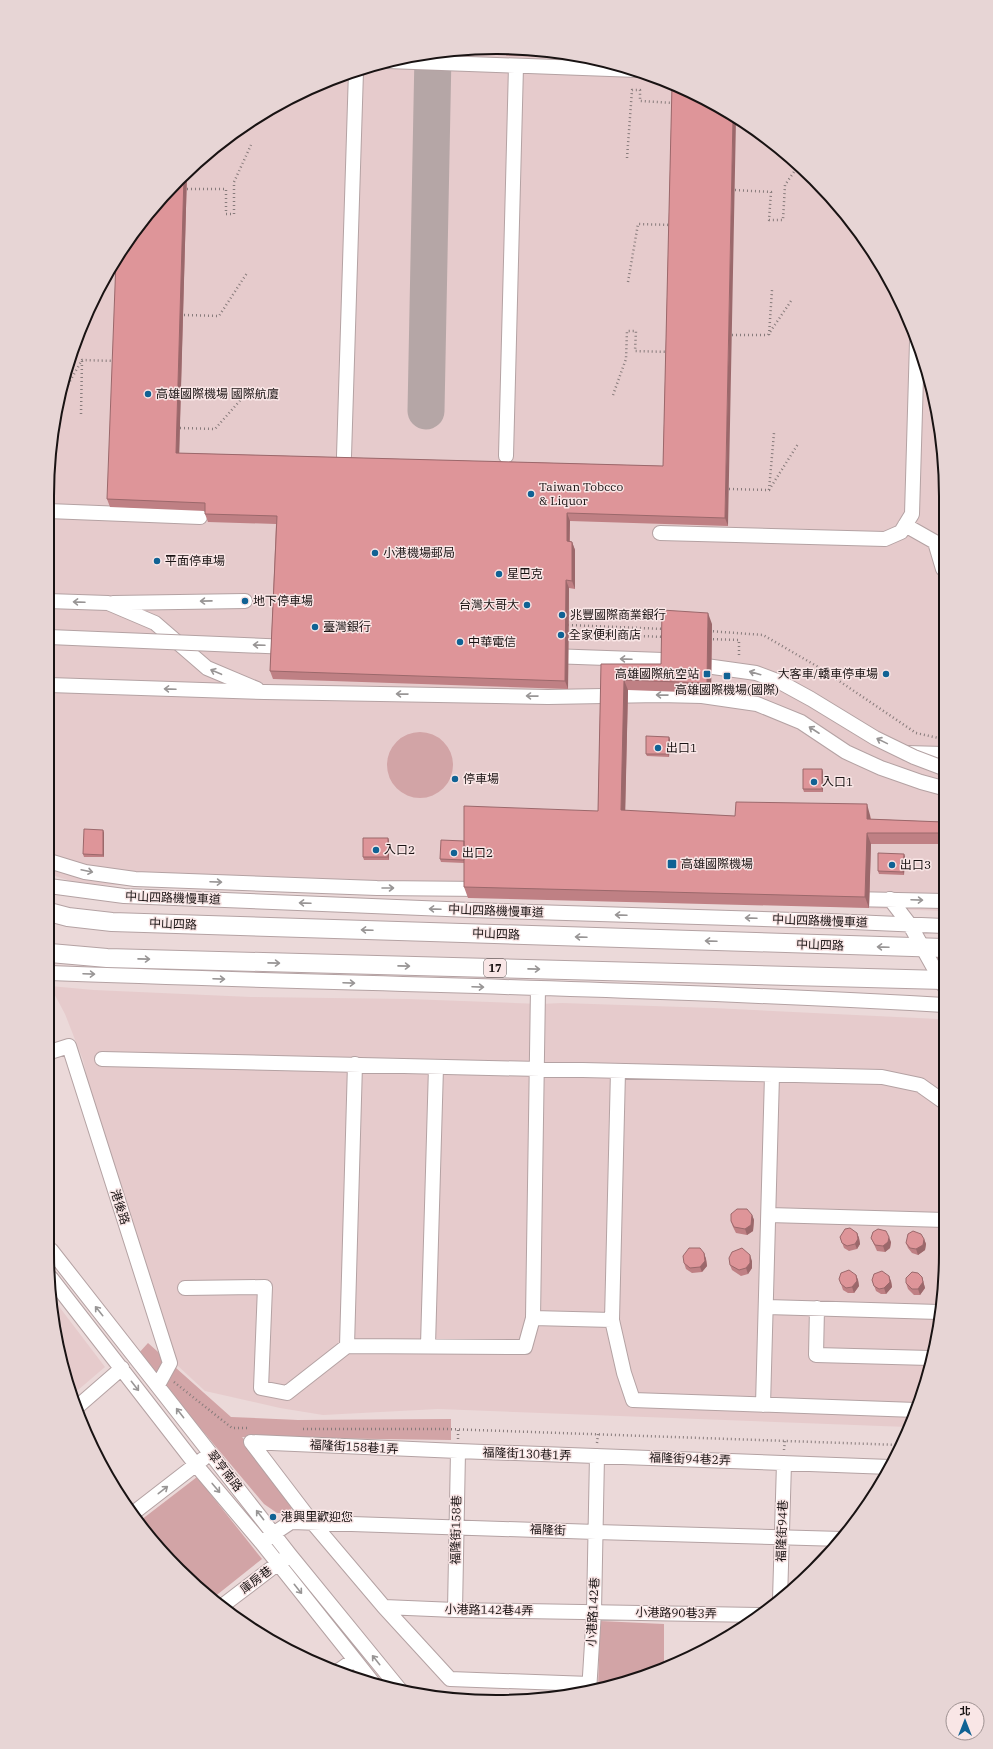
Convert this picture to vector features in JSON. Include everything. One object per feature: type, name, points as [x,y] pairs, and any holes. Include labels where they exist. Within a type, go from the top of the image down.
[{"type":"main road","name":"中山四路","points":[[54,913],[68,917],[112,922],[939,948]]},
{"type":"main road","name":"17","points":[[54,953],[107,958],[939,982]]},
{"type":"street","points":[[415,62],[612,69]]},
{"type":"street","points":[[506,456],[516,66]]},
{"type":"street","points":[[344,456],[356,76]]},
{"type":"street","points":[[660,533],[885,539],[901,532],[912,514],[921,371]]},
{"type":"street","points":[[54,511],[200,517]]},
{"type":"street","points":[[905,525],[935,542],[939,556]]},
{"type":"street","points":[[54,601],[108,603],[245,601]]},
{"type":"street","points":[[108,603],[155,623],[207,668],[265,692]]},
{"type":"street","points":[[54,637],[299,647]]},
{"type":"street","points":[[533,656],[663,660],[756,673],[780,682],[876,738],[914,757],[939,766]]},
{"type":"street","points":[[54,685],[265,692],[548,697],[659,695],[702,696],[757,704],[801,722],[853,755],[921,782],[939,787]]},
{"type":"street","points":[[897,753],[939,754]]},
{"type":"street","points":[[54,863],[85,872],[135,879],[370,887],[493,889]]},
{"type":"street","name":"中山四路機慢車道","points":[[54,887],[124,896],[471,910],[830,921],[939,928]]},
{"type":"street","points":[[835,898],[939,901]]},
{"type":"street","points":[[890,899],[910,925],[939,976]]},
{"type":"street","points":[[54,973],[257,981],[538,988],[837,999],[939,1005]]},
{"type":"street","points":[[185,1288],[265,1287],[261,1388],[287,1393],[347,1346],[428,1345],[525,1347],[533,1318],[538,988]]},
{"type":"street","name":"港後路","points":[[54,1051],[69,1046],[170,1363],[161,1380]]},
{"type":"street","points":[[102,1059],[882,1077],[920,1086],[939,1099]]},
{"type":"street","points":[[347,1346],[355,1064]]},
{"type":"street","points":[[428,1345],[436,1067]]},
{"type":"street","points":[[618,1071],[612,1320],[624,1373],[633,1400],[910,1410]]},
{"type":"street","points":[[763,1405],[767,1307],[772,1075]]},
{"type":"street","points":[[769,1216],[939,1220]]},
{"type":"street","name":"翠亨南路","points":[[54,1254],[161,1380],[211,1453],[290,1554],[394,1683]]},
{"type":"street","name":"翠亨南路","points":[[55,1283],[196,1465],[261,1542],[367,1676]]},
{"type":"street","points":[[767,1307],[935,1312]]},
{"type":"street","points":[[818,1308],[816,1356],[926,1358]]},
{"type":"street","points":[[533,1318],[612,1320]]},
{"type":"street","points":[[81,1404],[122,1368]]},
{"type":"street","name":"福隆街158巷1弄","points":[[312,1522],[250,1442],[458,1451]]},
{"type":"street","name":"福隆街130巷1弄","points":[[458,1451],[597,1456]]},
{"type":"street","name":"福隆街158巷","points":[[455,1610],[458,1451]]},
{"type":"street","points":[[137,1510],[211,1453]]},
{"type":"street","name":"福隆街94巷2弄","points":[[597,1456],[884,1467]]},
{"type":"street","name":"小港路142巷","points":[[590,1684],[594,1611],[597,1456]]},
{"type":"street","name":"福隆街94巷","points":[[780,1592],[784,1463]]},
{"type":"street","name":"福隆街","points":[[261,1542],[291,1522],[834,1538]]},
{"type":"street","points":[[312,1522],[384,1607],[450,1679],[576,1687]]},
{"type":"street","name":"庫房巷","points":[[226,1603],[290,1554]]},
{"type":"street","name":"小港路142巷4弄","points":[[384,1607],[455,1610],[594,1611]]},
{"type":"street","name":"小港路90巷3弄","points":[[594,1611],[750,1615]]},
{"type":"street","points":[[343,1668],[354,1660]]},
{"type":"path","points":[[627,158],[632,90],[640,90],[640,101],[675,103]]},
{"type":"path","points":[[187,189],[226,189],[226,214],[234,214],[234,182],[251,145]]},
{"type":"path","points":[[734,190],[771,192],[769,220],[783,220],[785,185],[795,171]]},
{"type":"path","points":[[628,282],[638,224],[672,226]]},
{"type":"path","points":[[184,315],[219,316],[247,273]]},
{"type":"path","points":[[768,335],[772,290]]},
{"type":"path","points":[[768,335],[791,301]]},
{"type":"path","points":[[613,395],[626,359],[627,331],[636,331],[635,351],[669,352]]},
{"type":"path","points":[[732,335],[768,335]]},
{"type":"path","points":[[82,360],[115,361]]},
{"type":"path","points":[[69,383],[82,360]]},
{"type":"path","points":[[81,414],[82,360]]},
{"type":"path","points":[[180,428],[215,429],[250,388]]},
{"type":"path","points":[[769,490],[774,433]]},
{"type":"path","points":[[769,490],[798,444]]},
{"type":"path","points":[[729,489],[769,490]]},
{"type":"path","points":[[568,633],[667,637]]},
{"type":"path","points":[[161,1380],[232,1428],[255,1428]]},
{"type":"path","points":[[302,1429],[447,1429],[894,1445]]},
{"type":"shaded area","name":"高雄國際機場","points":[[496,54],[525,55],[554,58],[611,69],[639,77],[692,100],[718,113],[766,145],[809,184],[829,205],[848,227],[880,275],[905,327],[916,354],[924,382],[935,439],[939,496],[939,911],[570,897],[80,884],[54,876],[54,496],[58,439],[63,410],[77,354],[113,275],[145,227],[184,184],[205,164],[227,145],[275,113],[354,77],[382,69],[439,58]]},
{"type":"shaded area","points":[[507,54],[544,57],[506,56]]},
{"type":"shaded area","points":[[420,732],[433,734],[443,742],[451,752],[453,765],[451,778],[443,788],[433,796],[420,798],[407,796],[397,788],[389,778],[387,765],[389,752],[397,742],[407,734]]},
{"type":"shaded area","points":[[54,986],[94,990],[251,997],[408,999],[540,1004],[562,1003],[713,1008],[938,1019],[938,1281],[935,1310],[924,1367],[916,1395],[903,1427],[438,1409],[323,1415],[280,1408],[205,1391],[165,1354],[102,1145],[83,1060],[65,1014],[54,993]]},
{"type":"shaded area","points":[[57,1304],[105,1367],[76,1392],[63,1339]]},
{"type":"shaded area","points":[[148,1343],[231,1417],[298,1420],[451,1419],[451,1440],[242,1437],[295,1502],[289,1513],[277,1513],[264,1504],[138,1354]]},
{"type":"shaded area","points":[[197,1477],[262,1559],[217,1595],[184,1565],[143,1519]]},
{"type":"shaded area","points":[[600,1621],[664,1624],[664,1662],[639,1672],[598,1683]]},
{"type":"building","name":"高雄國際機場 國際航廈","points":[[672,91],[718,113],[733,123],[725,518],[567,513],[567,541],[572,542],[572,581],[566,580],[565,681],[270,671],[277,516],[205,514],[205,503],[107,499],[116,271],[145,227],[184,184],[176,453],[663,466]]},
{"type":"building","points":[[662,610],[708,613],[707,683],[624,680],[621,810],[735,816],[736,802],[867,804],[867,819],[939,822],[939,833],[867,833],[865,897],[464,887],[464,806],[598,811],[601,664],[661,664]]},
{"type":"building","name":"出口1","points":[[646,736],[669,737],[668,754],[646,754]]},
{"type":"building","name":"入口1","points":[[803,769],[822,769],[822,789],[803,789]]},
{"type":"building","points":[[84,829],[103,830],[103,855],[83,854]]},
{"type":"building","name":"入口2","points":[[363,838],[388,838],[388,857],[363,857]]},
{"type":"building","name":"出口2","points":[[441,840],[464,841],[464,860],[440,859]]},
{"type":"building","name":"出口3","points":[[878,853],[904,854],[903,872],[878,871]]},
{"type":"building","points":[[737,1209],[747,1209],[752,1215],[751,1225],[745,1229],[734,1227],[731,1221],[731,1214]]},
{"type":"building","points":[[850,1228],[857,1233],[858,1239],[855,1244],[847,1246],[842,1243],[840,1237],[845,1229]]},
{"type":"building","points":[[878,1229],[886,1231],[889,1237],[888,1242],[883,1246],[875,1245],[871,1238],[873,1232]]},
{"type":"building","points":[[913,1231],[921,1234],[924,1239],[923,1245],[916,1249],[910,1248],[906,1243],[908,1234]]},
{"type":"building","points":[[689,1248],[700,1248],[704,1253],[705,1261],[700,1267],[690,1268],[684,1263],[683,1256]]},
{"type":"building","points":[[742,1248],[750,1255],[750,1263],[746,1268],[739,1270],[730,1265],[729,1258],[732,1252]]},
{"type":"building","points":[[849,1270],[856,1275],[857,1281],[852,1287],[846,1288],[841,1284],[839,1279],[841,1273]]},
{"type":"building","points":[[882,1271],[889,1276],[890,1282],[884,1288],[879,1289],[874,1286],[872,1280],[874,1274]]},
{"type":"building","points":[[912,1272],[918,1273],[922,1277],[923,1282],[918,1289],[912,1289],[906,1283],[906,1278]]},
{"type":"taxiway","points":[[426,411],[433,59]]},
{"type":"place","name":"高雄國際機場 國際航廈","points":[[148,394]]},
{"type":"place","name":"Taiwan Tobcco & Liquor","points":[[531,494]]},
{"type":"place","name":"小港機場郵局","points":[[375,553]]},
{"type":"place","name":"平面停車場","points":[[157,561]]},
{"type":"place","name":"星巴克","points":[[499,574]]},
{"type":"place","name":"地下停車場","points":[[245,601]]},
{"type":"place","name":"台灣大哥大","points":[[527,605]]},
{"type":"place","name":"兆豐國際商業銀行","points":[[562,615]]},
{"type":"place","name":"臺灣銀行","points":[[315,627]]},
{"type":"place","name":"全家便利商店","points":[[561,635]]},
{"type":"place","name":"中華電信","points":[[460,642]]},
{"type":"place","name":"高雄國際航空站","points":[[707,674]]},
{"type":"place","name":"大客車/轎車停車場","points":[[886,674]]},
{"type":"place","name":"高雄國際機場(國際)","points":[[727,676]]},
{"type":"place","name":"出口1","points":[[658,748]]},
{"type":"place","name":"停車場","points":[[455,779]]},
{"type":"place","name":"入口1","points":[[814,782]]},
{"type":"place","name":"入口2","points":[[376,850]]},
{"type":"place","name":"出口2","points":[[454,853]]},
{"type":"place","name":"高雄國際機場","points":[[672,864]]},
{"type":"place","name":"出口3","points":[[892,865]]},
{"type":"place","name":"港興里歡迎您","points":[[273,1517]]}]
